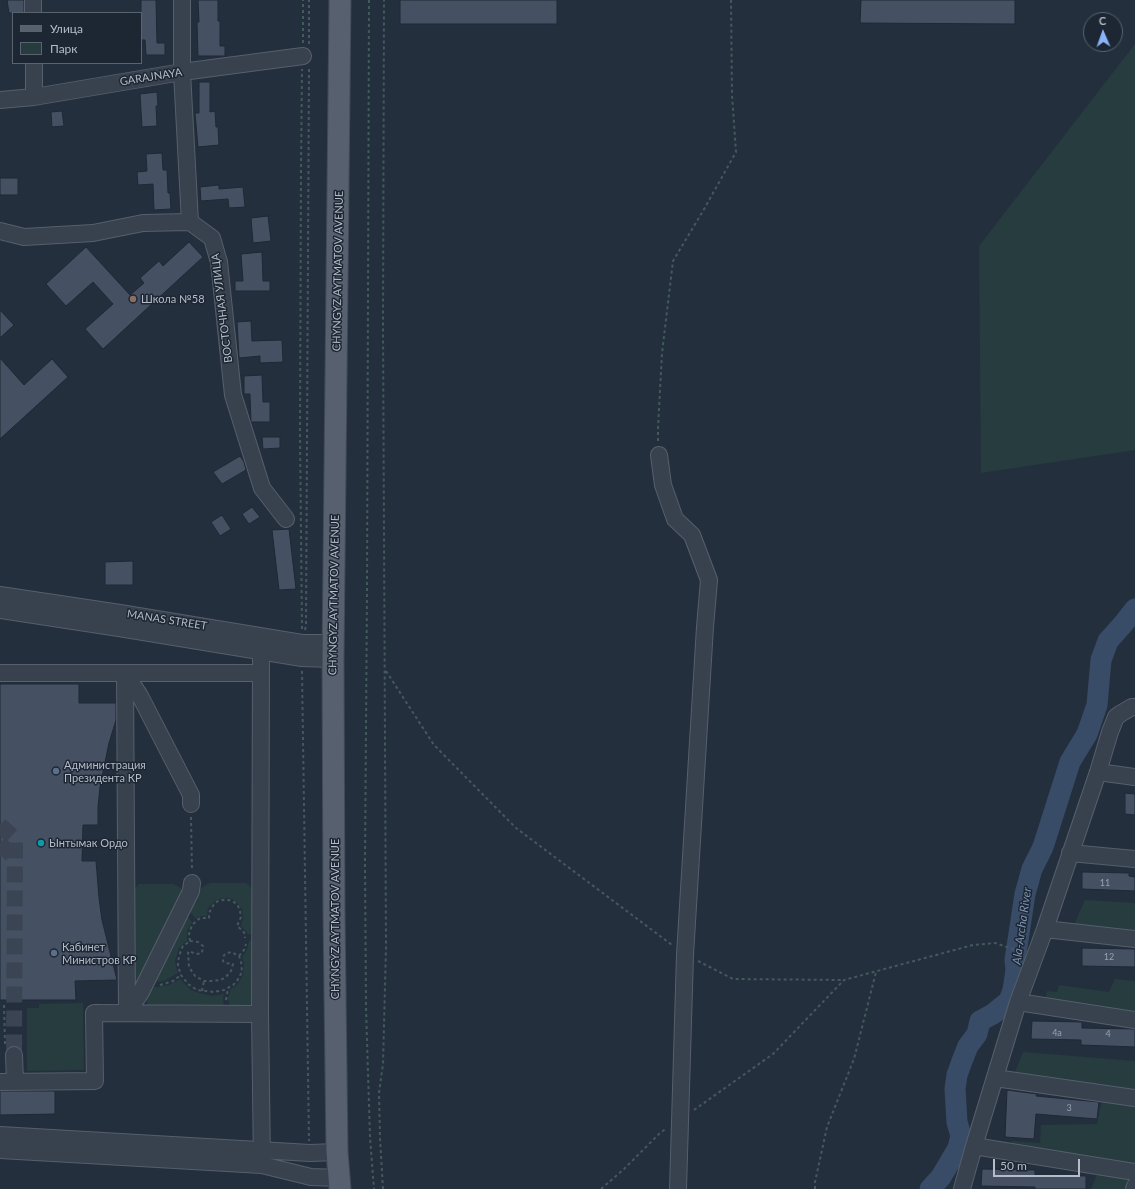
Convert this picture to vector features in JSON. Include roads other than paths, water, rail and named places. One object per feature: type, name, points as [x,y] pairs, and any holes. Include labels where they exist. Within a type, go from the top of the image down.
[{"type":"main road","name":"CHYNGYZ AYTMATOV AVENUE","points":[[339,1184],[337,1152],[334,912],[333,651],[340,0]]},
{"type":"street","points":[[33,0],[34,12]]},
{"type":"street","points":[[0,231],[24,237],[93,232],[143,223],[190,222],[182,72],[182,0]]},
{"type":"street","name":"GARAJNAYA","points":[[0,100],[34,97],[182,72],[307,58]]},
{"type":"street","points":[[34,64],[34,97]]},
{"type":"street","name":"ВОСТОЧНАЯ УЛИЦА","points":[[190,222],[212,238],[219,262],[232,395],[262,488],[286,519]]},
{"type":"street","points":[[659,455],[663,485],[675,518],[692,535],[709,580],[704,635],[686,955],[678,1189]]},
{"type":"street","name":"MANAS STREET","points":[[0,595],[120,613],[302,650]]},
{"type":"street","name":"MANAS STREET","points":[[0,610],[261,651],[333,651]]},
{"type":"street","points":[[261,651],[260,1014],[262,1158]]},
{"type":"street","points":[[0,673],[261,673]]},
{"type":"street","points":[[125,673],[140,696],[191,795],[191,804]]},
{"type":"street","points":[[125,673],[126,1013]]},
{"type":"street","points":[[962,1189],[1018,1002],[1045,929],[1110,732],[1116,717],[1134,704]]},
{"type":"street","points":[[1098,772],[1135,777]]},
{"type":"street","points":[[1070,853],[1135,859]]},
{"type":"street","points":[[126,1013],[141,992],[191,891],[192,883]]},
{"type":"street","points":[[1045,929],[1135,939]]},
{"type":"street","points":[[1018,1002],[1135,1020]]},
{"type":"street","points":[[10,1050],[7,1082],[95,1081],[94,1013],[260,1014]]},
{"type":"street","points":[[995,1078],[1135,1098]]},
{"type":"street","points":[[0,1135],[262,1158],[311,1177],[339,1184]]},
{"type":"street","points":[[974,1146],[1135,1172]]},
{"type":"street","points":[[0,1150],[262,1158],[337,1152]]},
{"type":"waterway","name":"Ala-Archa River","points":[[930,1189],[941,1177],[958,1148],[961,1136],[957,1122],[955,1089],[957,1075],[968,1046],[977,1034],[980,1021],[993,1014],[1009,1001],[1013,990],[1016,970],[1015,960],[1025,894],[1032,869],[1043,847],[1070,762],[1087,734],[1097,705],[1101,660],[1108,641],[1135,609]]},
{"type":"tunnel","points":[[0,825],[15,839],[14,1055]]},
{"type":"tunnel","points":[[0,855],[15,839]]},
{"type":"place","name":"Школа №58","points":[[133,299]]},
{"type":"place","name":"Администрация Президента КР","points":[[56,771]]},
{"type":"place","name":"Ынтымак Ордо","points":[[41,843]]},
{"type":"place","name":"Кабинет Министров КР","points":[[54,953]]}]
